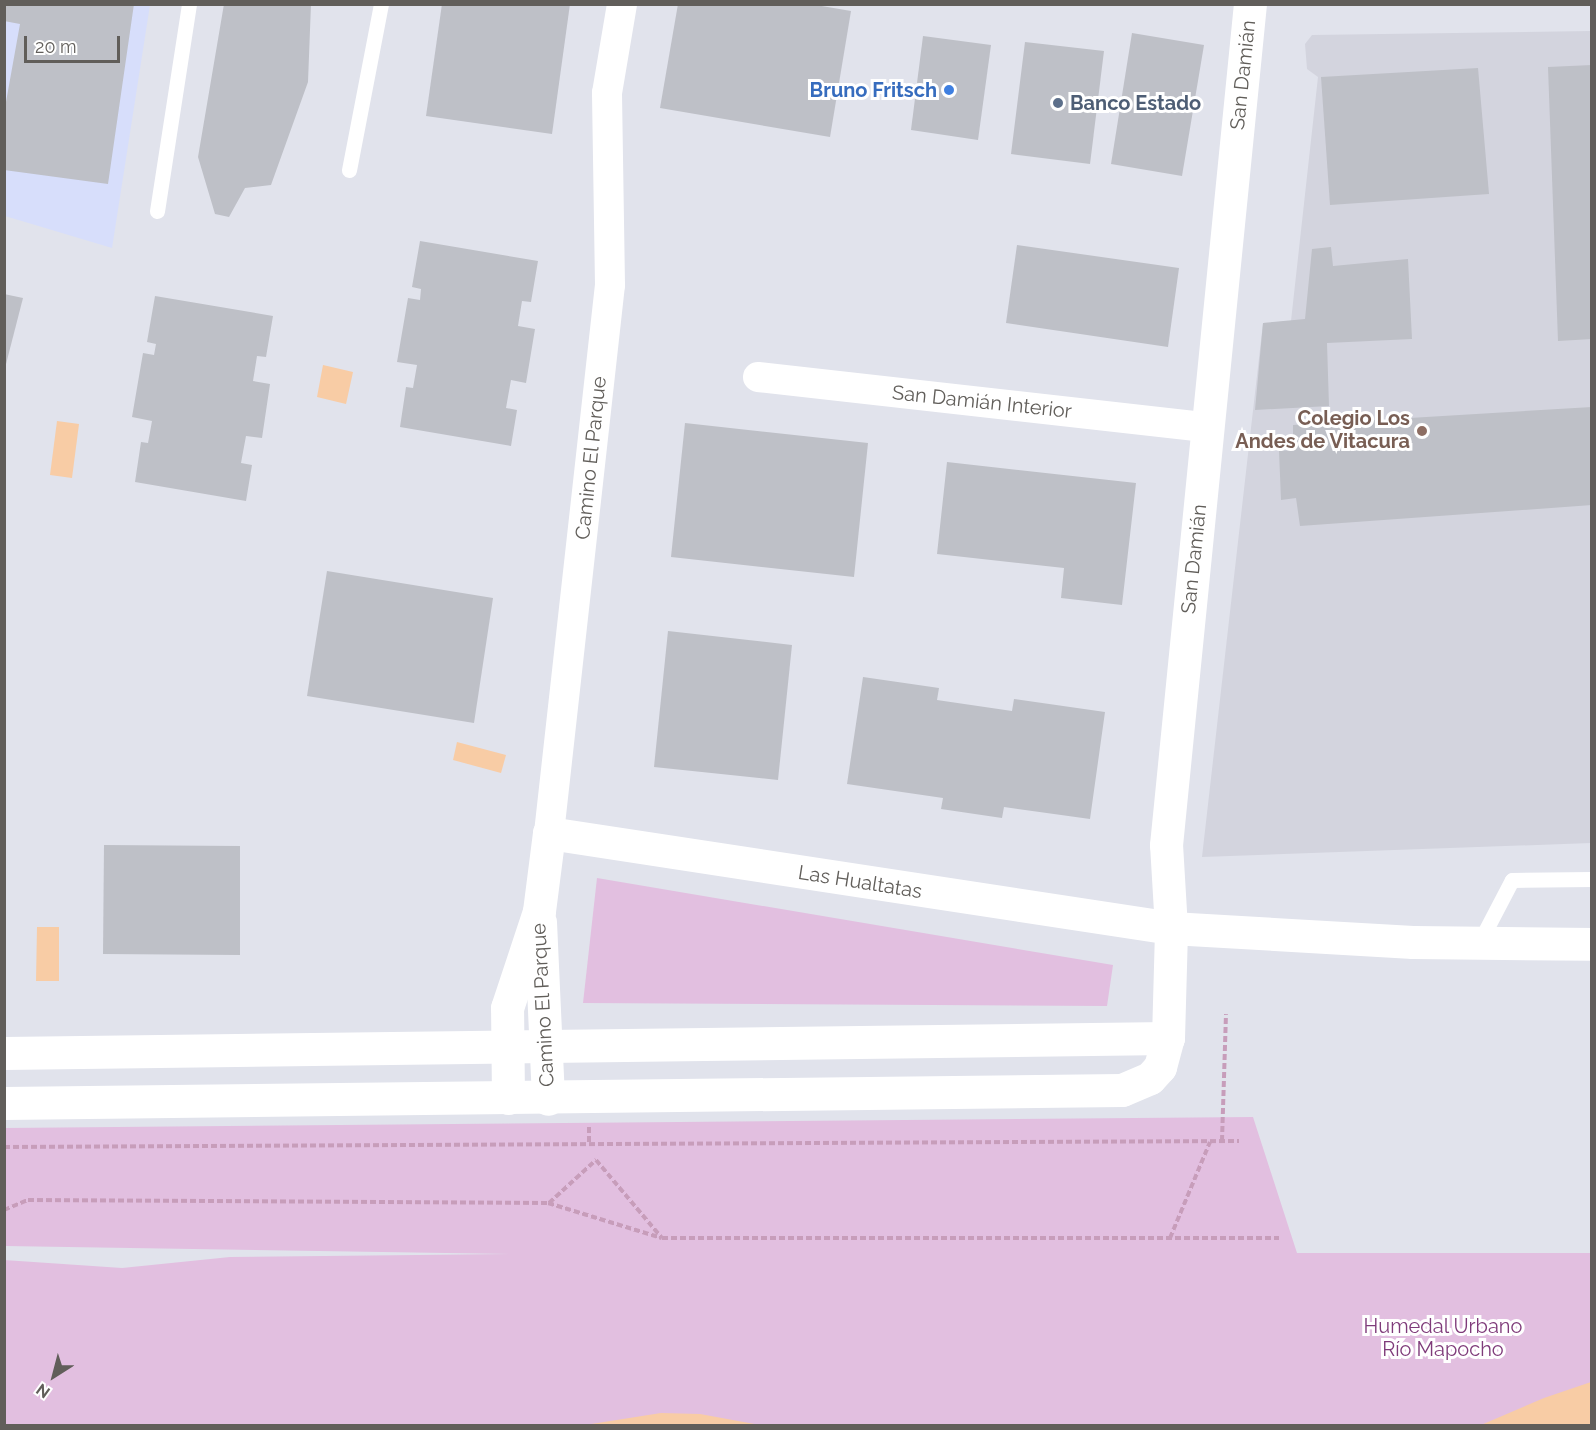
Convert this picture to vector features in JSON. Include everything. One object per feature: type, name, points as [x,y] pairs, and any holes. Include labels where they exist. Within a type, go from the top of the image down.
[{"type":"street","name":"Camino El Parque","points":[[548,1099],[539,911],[610,285],[607,93],[622,4]]},
{"type":"street","name":"San Damián","points":[[548,1099],[1122,1090],[1137,1086],[1160,1067],[1168,1038],[1171,928],[1166,845],[1250,4]]},
{"type":"street","name":"San Damián Interior","points":[[758,377],[1207,427]]},
{"type":"street","name":"Las Hualtatas","points":[[549,833],[1171,928],[1479,944],[1592,944]]},
{"type":"street","name":"Camino El Parque","points":[[508,1098],[507,1050],[510,994],[539,911]]},
{"type":"street","points":[[4,1053],[507,1050],[1168,1038]]},
{"type":"street","points":[[4,1103],[548,1099]]},
{"type":"lane","points":[[157,211],[189,4]]},
{"type":"lane","points":[[349,170],[381,4]]},
{"type":"lane","points":[[1479,944],[1512,880],[1592,879]]},
{"type":"path","points":[[1222,1142],[1226,1014]]},
{"type":"path","points":[[1170,1238],[1210,1141]]},
{"type":"path","points":[[4,1147],[1239,1141]]},
{"type":"path","points":[[548,1203],[596,1160],[662,1238]]},
{"type":"path","points":[[4,1210],[28,1200],[548,1203],[662,1238],[1279,1238]]},
{"type":"shaded area","points":[[4,5],[150,5],[112,248],[5,216]]},
{"type":"shaded area","name":"Colegio Los Andes de Vitacura","points":[[1591,31],[1591,843],[1202,857],[1263,323],[1291,321],[1318,77],[1307,69],[1305,44],[1312,35]]},
{"type":"shaded area","points":[[323,365],[353,372],[346,404],[317,397]]},
{"type":"shaded area","points":[[57,421],[79,424],[72,478],[50,475]]},
{"type":"shaded area","points":[[457,742],[506,755],[501,773],[453,760]]},
{"type":"shaded area","points":[[37,927],[59,927],[59,981],[36,981]]},
{"type":"shaded area","points":[[1591,1382],[1591,1425],[1481,1425],[1544,1398]]},
{"type":"shaded area","points":[[661,1413],[700,1414],[760,1425],[585,1425]]},
{"type":"green space","points":[[597,878],[1113,965],[1107,1006],[583,1003]]},
{"type":"green space","name":"Humedal Urbano Río Mapocho","points":[[1253,1117],[1297,1253],[1591,1253],[1591,1425],[5,1425],[4,1260],[122,1268],[230,1257],[513,1254],[5,1246],[5,1128]]},
{"type":"building","points":[[4,4],[134,4],[108,184],[4,170],[4,113],[20,24],[4,21]]},
{"type":"building","points":[[224,4],[311,4],[308,82],[271,185],[245,188],[229,217],[215,214],[198,157]]},
{"type":"building","points":[[442,4],[570,4],[552,134],[426,116]]},
{"type":"building","points":[[678,4],[810,4],[851,11],[830,137],[660,108]]},
{"type":"building","points":[[1132,33],[1204,45],[1182,176],[1111,164]]},
{"type":"building","points":[[923,36],[991,45],[978,140],[911,130]]},
{"type":"building","name":"Banco Estado","points":[[1025,42],[1104,51],[1090,164],[1011,154]]},
{"type":"building","points":[[1592,65],[1592,339],[1558,341],[1548,67]]},
{"type":"building","points":[[1478,68],[1489,194],[1330,205],[1321,77]]},
{"type":"building","points":[[420,241],[538,261],[531,302],[522,301],[518,326],[535,329],[526,383],[511,380],[506,408],[517,410],[511,446],[400,427],[406,387],[413,388],[417,365],[397,362],[408,298],[420,300],[421,289],[412,287]]},
{"type":"building","points":[[1017,245],[1179,268],[1168,347],[1006,323]]},
{"type":"building","points":[[1331,247],[1333,266],[1408,259],[1412,339],[1327,343],[1329,406],[1255,410],[1263,323],[1305,319],[1312,249]]},
{"type":"building","points":[[4,294],[23,298],[5,368],[4,368]]},
{"type":"building","points":[[155,296],[273,316],[266,357],[257,356],[253,381],[270,384],[262,438],[246,436],[241,463],[252,465],[246,501],[135,482],[141,442],[148,443],[152,421],[132,417],[143,353],[154,355],[156,344],[147,342]]},
{"type":"building","points":[[1592,407],[1592,505],[1300,526],[1296,498],[1281,500],[1279,451],[1293,450],[1293,425]]},
{"type":"building","points":[[685,423],[868,443],[854,577],[671,557]]},
{"type":"building","points":[[947,462],[1136,483],[1122,605],[1061,598],[1064,568],[937,554]]},
{"type":"building","points":[[327,571],[493,598],[474,723],[307,696]]},
{"type":"building","points":[[668,631],[792,645],[778,780],[654,767]]},
{"type":"building","points":[[863,677],[939,688],[937,700],[1012,711],[1014,699],[1105,712],[1090,819],[1004,807],[1002,818],[941,809],[943,798],[847,784]]},
{"type":"building","points":[[104,845],[240,846],[240,955],[103,954]]},
{"type":"place","name":"Bruno Fritsch","points":[[949,90]]},
{"type":"place","name":"Banco Estado","points":[[1058,103]]},
{"type":"place","name":"Colegio Los Andes de Vitacura","points":[[1422,431]]}]
